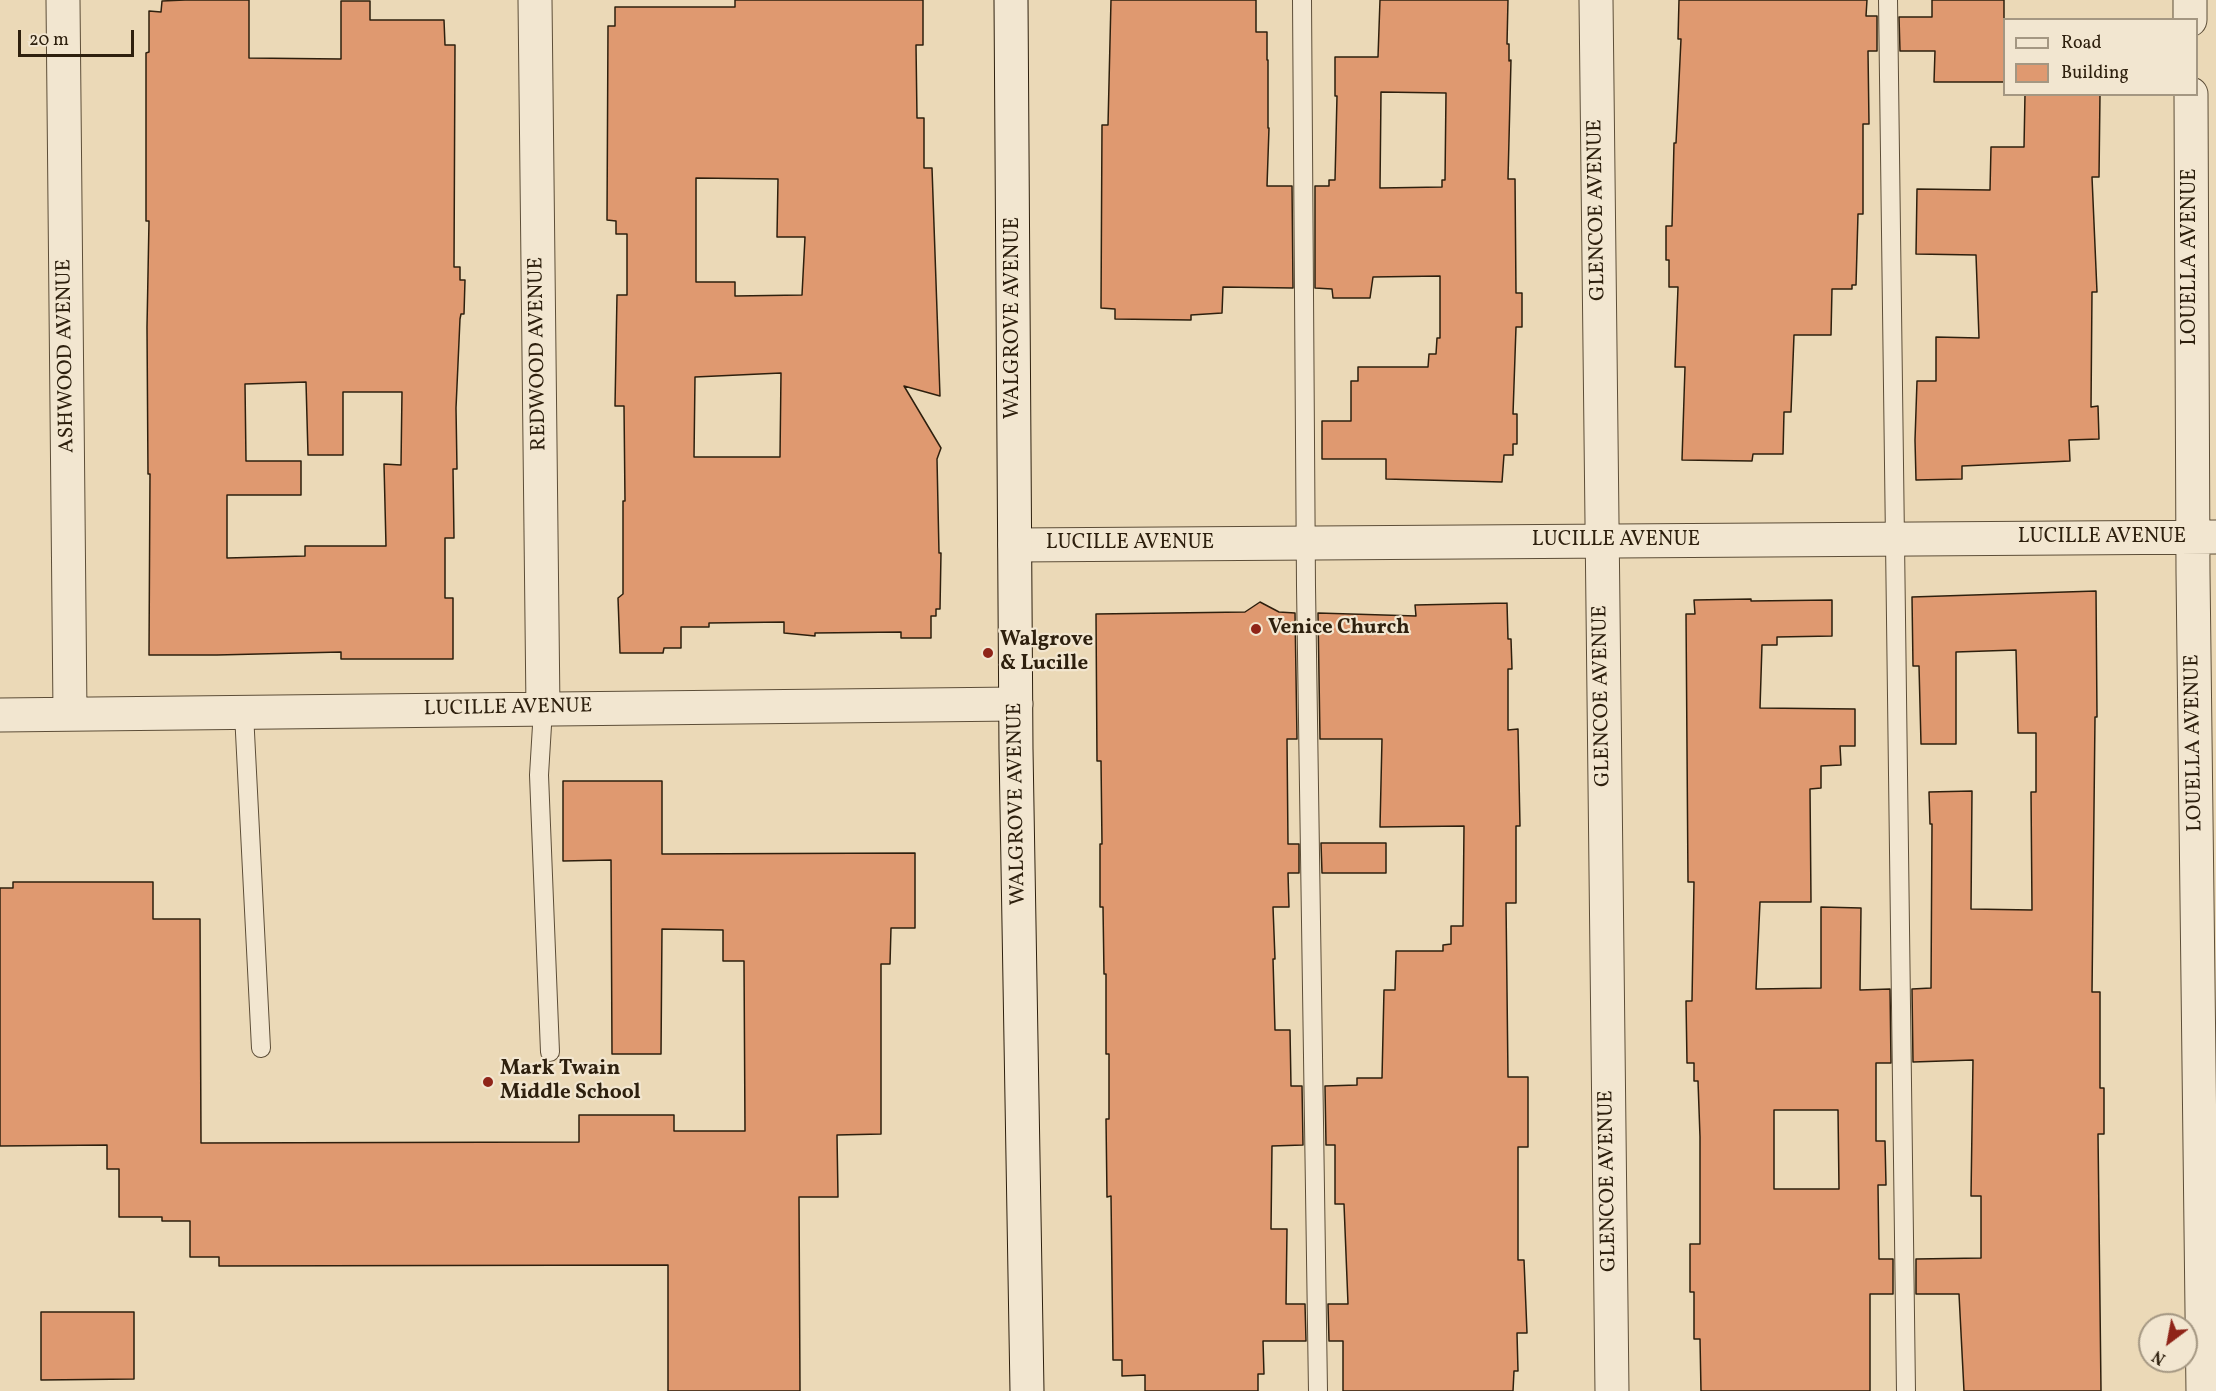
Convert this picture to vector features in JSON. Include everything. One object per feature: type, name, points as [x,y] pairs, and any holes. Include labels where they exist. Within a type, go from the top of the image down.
[{"type":"street","name":"ASHWOOD AVENUE","points":[[63,0],[70,713]]},
{"type":"street","name":"REDWOOD AVENUE","points":[[535,0],[543,709]]},
{"type":"street","name":"WALGROVE AVENUE","points":[[1011,0],[1016,704],[1027,1391]]},
{"type":"street","name":"GLENCOE AVENUE","points":[[1596,0],[1612,1391]]},
{"type":"street","points":[[2190,0],[2190,18]]},
{"type":"street","name":"LOUELLA AVENUE","points":[[2191,96],[2204,537],[2203,1391]]},
{"type":"street","name":"LUCILLE AVENUE","points":[[1016,545],[2204,537]]},
{"type":"street","name":"LUCILLE AVENUE","points":[[0,715],[1016,704]]},
{"type":"lane","points":[[1302,0],[1305,543],[1318,1391]]},
{"type":"lane","points":[[1888,0],[1906,1391]]},
{"type":"lane","points":[[543,709],[539,775],[550,1052]]},
{"type":"lane","points":[[244,713],[261,1048]]},
{"type":"building","points":[[249,0],[249,58],[341,59],[341,1],[370,1],[370,20],[444,20],[445,45],[455,45],[454,267],[460,267],[460,280],[465,280],[464,314],[461,314],[460,319],[456,408],[457,469],[453,469],[454,538],[445,538],[445,598],[453,598],[453,659],[341,659],[341,652],[149,655],[150,474],[148,474],[147,327],[149,221],[146,221],[146,53],[149,52],[149,11],[161,12],[162,1]],"holes":[[[306,382],[308,455],[343,455],[343,392],[402,392],[401,465],[384,464],[386,546],[305,546],[305,556],[227,558],[227,495],[301,495],[301,461],[246,461],[245,384]]]},
{"type":"building","points":[[735,0],[923,0],[923,45],[916,45],[917,118],[924,118],[924,168],[932,168],[940,396],[904,386],[941,448],[937,459],[939,553],[941,553],[940,609],[936,609],[936,616],[931,616],[931,638],[901,638],[901,632],[815,633],[815,636],[784,633],[784,622],[709,623],[709,627],[681,627],[681,648],[664,648],[663,653],[620,653],[618,598],[623,594],[624,406],[615,406],[617,295],[627,295],[627,234],[616,234],[616,221],[607,220],[608,26],[615,26],[615,7],[735,7]],"holes":[[[696,178],[778,179],[777,237],[805,237],[802,295],[735,296],[735,282],[696,282]],[[781,373],[780,457],[694,457],[695,377]]]},
{"type":"building","points":[[1111,0],[1256,0],[1256,32],[1267,32],[1269,128],[1267,186],[1292,186],[1293,288],[1223,287],[1222,313],[1191,315],[1191,320],[1115,319],[1115,309],[1101,308],[1102,125],[1108,125]]},
{"type":"building","points":[[1380,0],[1508,0],[1507,44],[1509,44],[1509,61],[1511,60],[1508,179],[1515,179],[1516,293],[1522,293],[1522,327],[1516,327],[1513,414],[1517,414],[1517,444],[1513,444],[1513,455],[1504,455],[1502,482],[1386,479],[1386,459],[1322,459],[1322,421],[1351,421],[1351,381],[1358,381],[1358,367],[1428,367],[1429,354],[1436,354],[1437,338],[1440,338],[1440,276],[1373,277],[1370,298],[1333,298],[1332,289],[1315,288],[1315,186],[1329,186],[1329,180],[1335,180],[1337,96],[1335,96],[1335,57],[1378,57]],"holes":[[[1381,92],[1446,93],[1445,180],[1442,180],[1442,187],[1380,188]]]},
{"type":"building","points":[[1679,0],[1867,0],[1866,16],[1877,16],[1877,51],[1868,51],[1869,124],[1863,124],[1863,214],[1858,214],[1856,285],[1852,285],[1852,289],[1832,289],[1831,335],[1794,335],[1791,412],[1784,412],[1783,454],[1753,454],[1752,461],[1682,460],[1685,367],[1675,367],[1678,287],[1669,287],[1669,260],[1666,260],[1666,226],[1672,226],[1674,143],[1676,143],[1681,39],[1678,39]]},
{"type":"building","points":[[1932,0],[2004,0],[2003,82],[1934,82],[1935,51],[1900,51],[1899,17],[1932,17]]},
{"type":"building","points":[[2025,96],[2100,96],[2099,177],[2092,177],[2097,292],[2092,292],[2091,407],[2098,406],[2099,439],[2069,440],[2070,461],[1962,466],[1962,479],[1916,480],[1917,381],[1936,381],[1936,337],[1979,338],[1976,255],[1916,254],[1917,189],[1990,190],[1991,147],[2024,147]]},
{"type":"building","points":[[2096,591],[2097,717],[2095,717],[2092,992],[2100,992],[2100,1088],[2104,1088],[2104,1134],[2098,1134],[2101,1391],[1964,1391],[1959,1294],[1916,1294],[1916,1259],[1981,1258],[1981,1196],[1971,1196],[1973,1060],[1913,1062],[1912,989],[1931,988],[1932,824],[1930,824],[1929,792],[1972,791],[1971,909],[2032,910],[2031,792],[2036,792],[2036,733],[2018,733],[2016,650],[1956,652],[1956,744],[1921,744],[1919,666],[1913,666],[1912,597]]},
{"type":"building","points":[[1694,600],[1832,600],[1832,636],[1777,637],[1777,645],[1762,645],[1760,708],[1855,709],[1855,746],[1840,746],[1841,765],[1821,766],[1821,788],[1810,789],[1811,902],[1760,902],[1756,989],[1821,988],[1821,907],[1861,908],[1860,990],[1890,989],[1891,1063],[1876,1063],[1876,1141],[1885,1141],[1886,1185],[1878,1185],[1879,1259],[1893,1259],[1893,1294],[1870,1294],[1870,1391],[1701,1391],[1700,1339],[1694,1339],[1694,1292],[1690,1292],[1690,1244],[1700,1244],[1698,1081],[1694,1081],[1694,1063],[1687,1063],[1686,1001],[1692,1001],[1694,882],[1688,882],[1686,614],[1695,614]],"holes":[[[1774,1110],[1838,1110],[1839,1189],[1774,1189]]]},
{"type":"building","points":[[1260,602],[1279,612],[1295,613],[1297,739],[1287,739],[1288,844],[1299,844],[1299,873],[1288,873],[1289,907],[1273,907],[1275,959],[1273,959],[1275,1030],[1290,1030],[1291,1086],[1302,1086],[1303,1145],[1272,1146],[1271,1229],[1287,1229],[1286,1304],[1305,1304],[1306,1341],[1263,1341],[1264,1374],[1258,1374],[1258,1391],[1145,1391],[1145,1375],[1122,1376],[1122,1360],[1113,1360],[1111,1196],[1107,1197],[1106,1119],[1109,1119],[1109,1054],[1106,1054],[1103,907],[1100,907],[1101,761],[1097,761],[1096,614],[1245,612]]},
{"type":"building","points":[[1507,603],[1512,669],[1508,669],[1508,730],[1518,729],[1520,826],[1516,826],[1516,903],[1506,903],[1508,1077],[1528,1077],[1528,1147],[1518,1147],[1518,1260],[1524,1260],[1527,1333],[1517,1333],[1518,1371],[1514,1371],[1513,1391],[1343,1391],[1343,1341],[1329,1341],[1328,1304],[1348,1304],[1344,1204],[1335,1204],[1335,1145],[1326,1145],[1325,1086],[1357,1085],[1357,1078],[1382,1078],[1384,990],[1395,990],[1396,951],[1443,951],[1443,945],[1451,944],[1451,926],[1463,926],[1464,826],[1380,827],[1382,739],[1320,739],[1318,613],[1416,616],[1415,605]]},
{"type":"building","points":[[563,781],[662,781],[662,854],[915,853],[915,928],[891,928],[890,964],[881,964],[881,1134],[837,1135],[838,1197],[799,1197],[800,1391],[668,1391],[668,1265],[219,1266],[219,1257],[190,1257],[190,1221],[162,1221],[162,1217],[119,1217],[119,1169],[107,1169],[107,1145],[0,1146],[0,888],[13,888],[13,882],[153,882],[153,919],[200,919],[201,1143],[579,1142],[579,1115],[674,1115],[674,1131],[745,1131],[744,961],[723,961],[723,930],[662,929],[661,1054],[612,1054],[611,860],[563,861]]},
{"type":"building","points":[[1321,843],[1386,843],[1386,873],[1322,873]]},
{"type":"building","points":[[41,1312],[134,1312],[134,1379],[41,1380]]},
{"type":"place","name":"Venice Church","points":[[1256,629]]},
{"type":"place","name":"Walgrove & Lucille","points":[[988,653]]},
{"type":"place","name":"Mark Twain Middle School","points":[[488,1082]]}]
